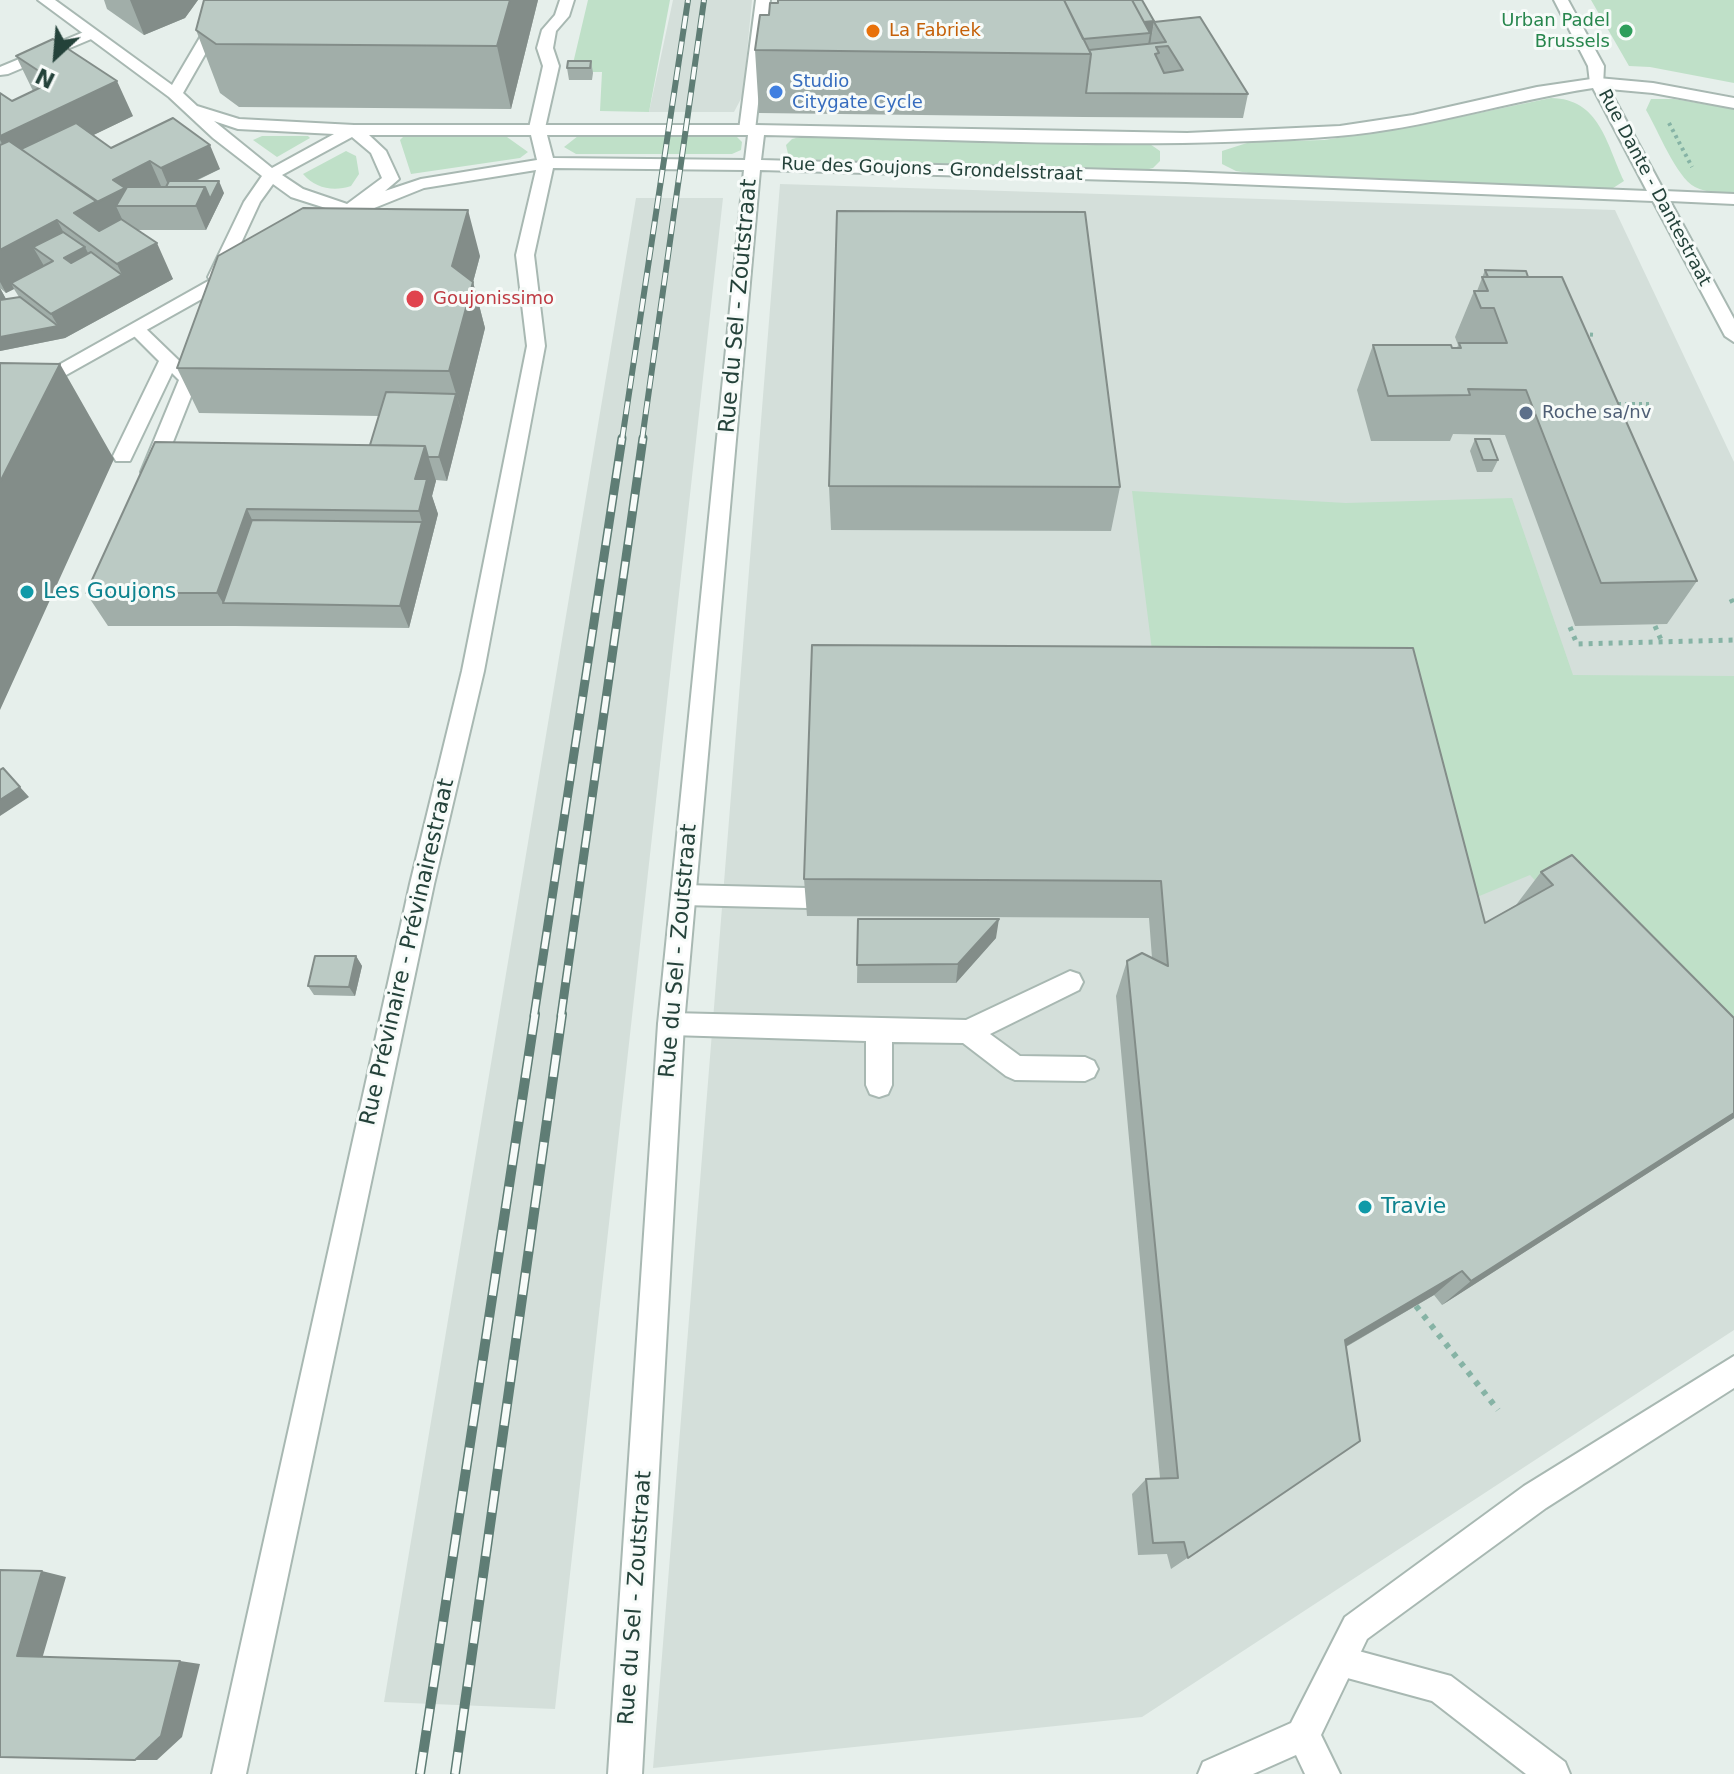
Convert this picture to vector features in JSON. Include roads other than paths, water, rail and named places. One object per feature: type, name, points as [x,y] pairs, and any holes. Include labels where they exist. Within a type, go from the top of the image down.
[{"type":"street","points":[[45,0],[175,94],[219,135],[297,193],[349,210]]},
{"type":"street","points":[[175,94],[229,0]]},
{"type":"street","points":[[537,128],[551,66],[545,48],[549,30],[562,16],[567,0]]},
{"type":"street","name":"Rue du Sel - Zoutstraat","points":[[625,1774],[671,1024],[752,165],[763,0]]},
{"type":"street","name":"Rue Dante - Dantestraat","points":[[1561,0],[1596,66],[1598,83],[1734,336]]},
{"type":"street","points":[[1,69],[91,34]]},
{"type":"street","name":"Rue des Goujons - Grondelsstraat","points":[[349,210],[421,184],[546,163],[752,165],[1186,158],[1413,120],[1537,92],[1598,83],[1653,88],[1734,103]]},
{"type":"street","points":[[194,110],[238,124],[354,130]]},
{"type":"street","name":"Rue Prévinaire - Prévinairestraat","points":[[229,1774],[422,884],[473,671],[536,346],[525,255],[546,163],[537,128]]},
{"type":"street","name":"Rue des Goujons - Grondelsstraat","points":[[308,233],[349,210],[391,179],[378,151],[354,130]]},
{"type":"street","name":"Rue des Goujons - Grondelsstraat","points":[[213,285],[252,202],[271,175],[354,130],[752,130],[1186,158],[1659,198],[1734,199]]},
{"type":"street","points":[[0,406],[254,263]]},
{"type":"street","points":[[136,329],[189,379],[149,477]]},
{"type":"street","points":[[123,456],[168,361]]},
{"type":"street","points":[[683,895],[807,898]]},
{"type":"street","points":[[671,1024],[968,1032],[1070,982]]},
{"type":"street","points":[[879,1030],[879,1085]]},
{"type":"street","points":[[968,1032],[1015,1068],[1085,1069]]},
{"type":"street","points":[[1215,1774],[1303,1735],[1356,1628],[1535,1497],[1734,1371]]},
{"type":"street","points":[[1340,1662],[1440,1687],[1553,1774]]},
{"type":"street","points":[[1303,1735],[1323,1774]]},
{"type":"railway","points":[[622,440],[688,0]]},
{"type":"railway","points":[[642,440],[704,0]]},
{"type":"railway","points":[[534,1016],[622,438]]},
{"type":"railway","points":[[561,1016],[643,438]]},
{"type":"railway","points":[[420,1774],[535,1014]]},
{"type":"railway","points":[[455,1774],[562,1014]]},
{"type":"place","name":"La Fabriek","points":[[873,31]]},
{"type":"place","name":"Urban Padel Brussels","points":[[1626,31]]},
{"type":"place","name":"Studio Citygate Cycle","points":[[776,92]]},
{"type":"place","name":"Goujonissimo","points":[[415,299]]},
{"type":"place","name":"Roche sa/nv","points":[[1526,413]]},
{"type":"place","name":"Les Goujons","points":[[27,592]]},
{"type":"place","name":"Travie","points":[[1365,1207]]}]
